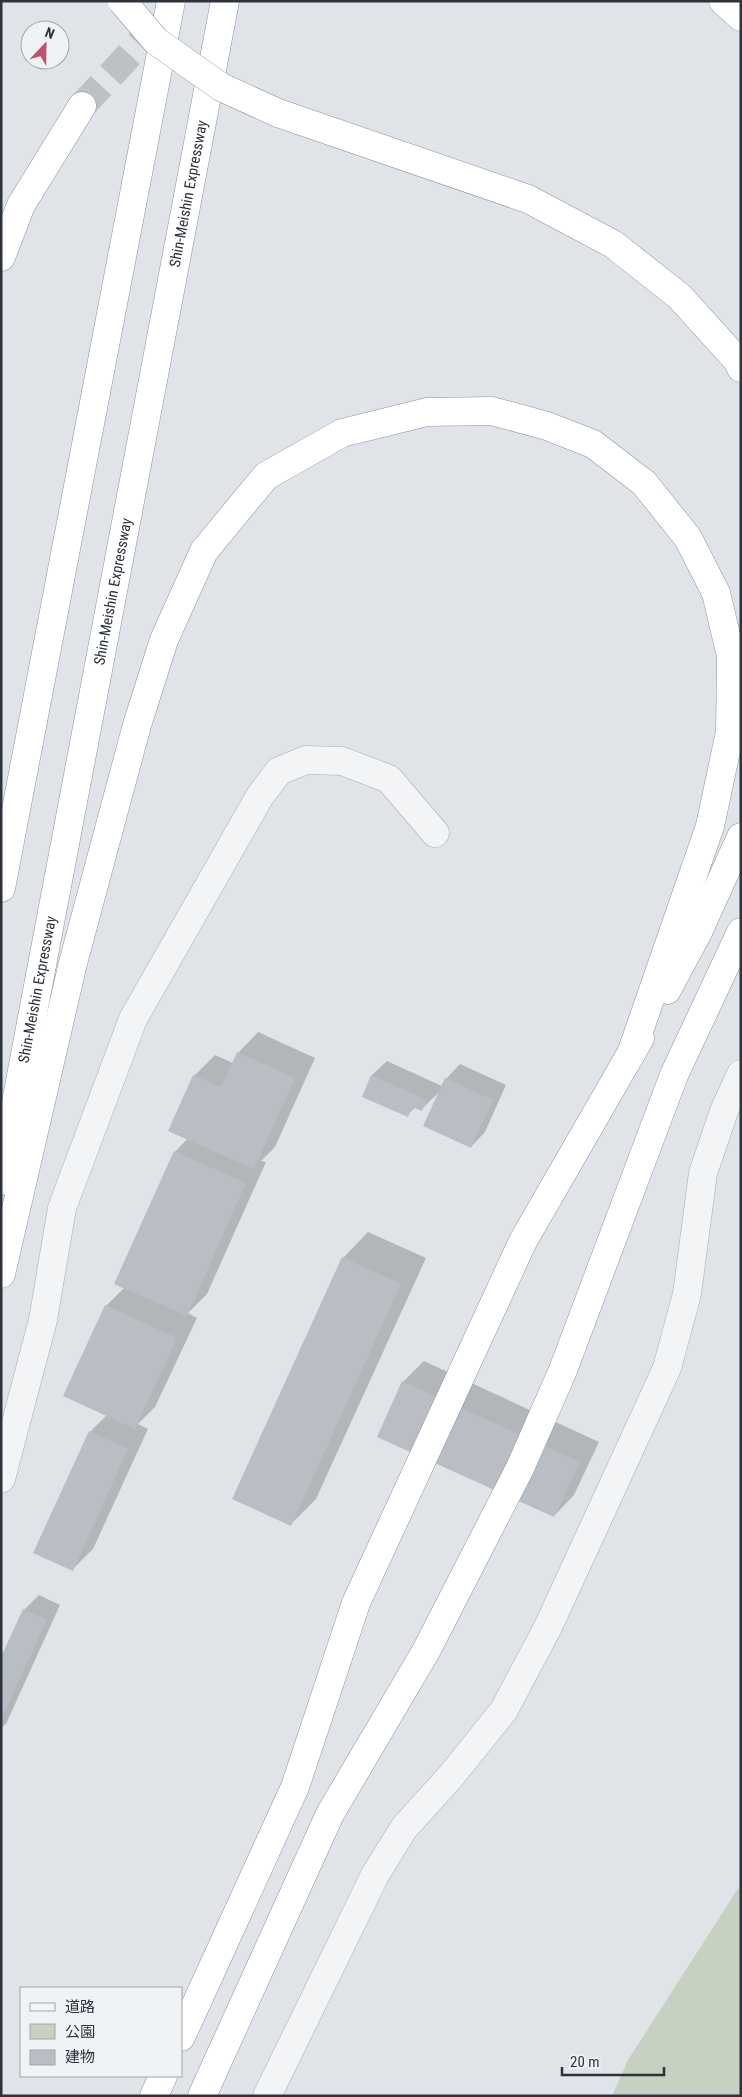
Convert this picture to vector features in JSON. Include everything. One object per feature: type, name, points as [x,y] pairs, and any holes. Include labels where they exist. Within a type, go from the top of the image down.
[{"type":"highway","points":[[122,1],[156,41],[221,87],[278,113],[528,199],[613,244],[680,296],[737,360],[741,368]]},
{"type":"highway","points":[[1,888],[171,1]]},
{"type":"highway","name":"Shin-Meishin Expressway","points":[[1,1181],[225,1]]},
{"type":"highway","points":[[723,1],[741,17]]},
{"type":"highway","points":[[1,257],[21,205],[82,106]]},
{"type":"highway","points":[[1,1274],[73,963],[137,725],[164,640],[204,551],[266,476],[342,433],[427,412],[492,411],[547,426],[593,444],[644,483],[688,538],[716,593],[731,656],[730,732],[710,826],[631,1054]]},
{"type":"highway","points":[[182,2035],[295,1787],[356,1603],[523,1241],[631,1054],[698,932],[741,837]]},
{"type":"highway","points":[[202,2096],[330,1814],[426,1651],[520,1468],[563,1370],[674,1075],[741,932]]},
{"type":"highway","points":[[154,2096],[164,2077]]},
{"type":"street","points":[[1,1479],[43,1320],[62,1208],[133,1019],[260,796],[279,771],[306,760],[342,761],[388,779],[434,834]]},
{"type":"street","points":[[267,2096],[375,1875],[404,1828],[451,1776],[504,1710],[548,1627],[667,1368],[688,1294],[703,1173],[724,1111],[741,1074]]},
{"type":"green space","points":[[741,1884],[741,2096],[612,2096],[628,2060]]},
{"type":"building","points":[[237,1052],[295,1078],[254,1169],[168,1131],[193,1075],[221,1087]]},
{"type":"building","points":[[371,1075],[427,1100],[422,1111],[412,1107],[408,1117],[362,1097]]},
{"type":"building","points":[[445,1078],[493,1100],[471,1148],[423,1126]]},
{"type":"building","points":[[174,1151],[246,1183],[187,1316],[114,1284]]},
{"type":"building","points":[[342,1257],[401,1284],[291,1526],[232,1499]]},
{"type":"building","points":[[105,1305],[177,1338],[135,1429],[63,1396]]},
{"type":"building","points":[[402,1381],[580,1462],[554,1517],[377,1437]]},
{"type":"building","points":[[89,1431],[128,1449],[73,1571],[33,1553]]},
{"type":"building","points":[[23,1609],[47,1620],[1,1719],[1,1657]]},
{"type":"tunnel","points":[[82,106],[166,15]]}]
